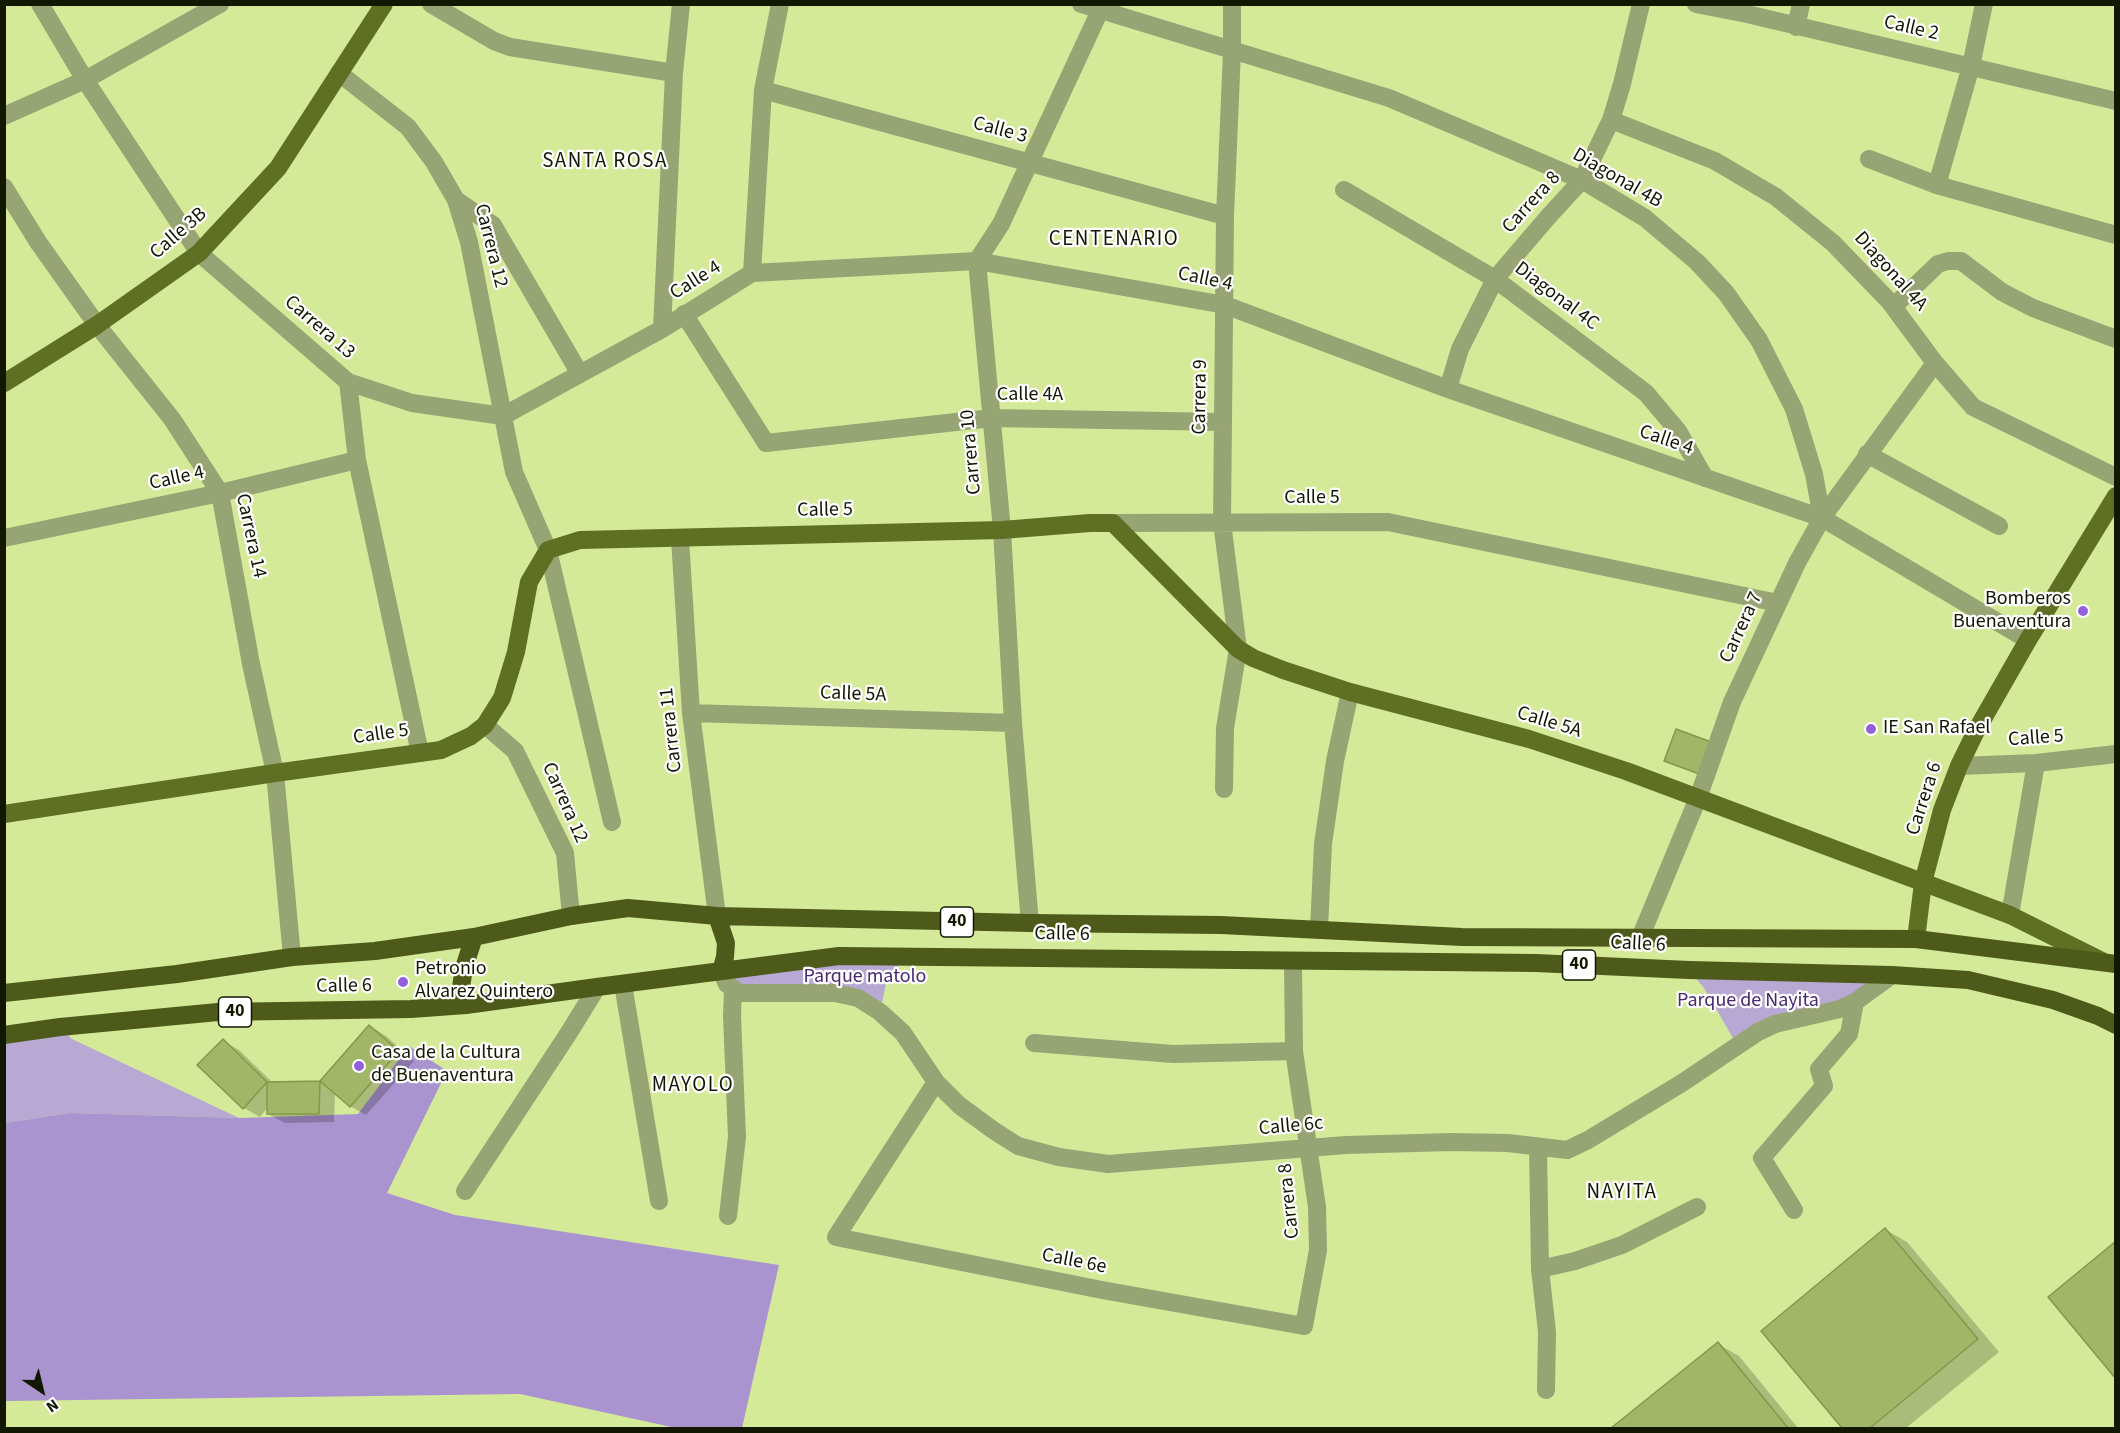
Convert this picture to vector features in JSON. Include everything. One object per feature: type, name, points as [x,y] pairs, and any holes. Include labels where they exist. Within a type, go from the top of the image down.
[{"type":"highway","name":"Calle 6","points":[[4,993],[177,974],[292,957],[375,951],[474,937],[571,916],[628,908],[717,916],[1221,925],[1462,938],[1916,939],[2111,963]]},
{"type":"highway","points":[[717,916],[726,943],[722,971]]},
{"type":"highway","points":[[466,1005],[461,987],[464,968],[474,937]]},
{"type":"highway","name":"Calle 6","points":[[4,1035],[60,1027],[218,1012],[411,1009],[466,1005],[839,956],[1536,963],[1689,970],[1892,975],[1968,980],[2053,999],[2115,1024]]},
{"type":"main road","points":[[339,73],[384,4]]},
{"type":"main road","name":"Calle 3B","points":[[4,382],[97,325],[199,253],[278,168],[339,73]]},
{"type":"main road","name":"Carrera 6","points":[[1916,939],[1923,883],[1942,810],[1959,766],[2028,640],[2115,496]]},
{"type":"main road","name":"Calle 5","points":[[4,814],[441,750],[471,736],[485,725],[502,698],[516,652],[529,582],[548,550],[580,540],[1002,530],[1113,523]]},
{"type":"main road","name":"Calle 5A","points":[[1113,523],[1238,649],[1283,670],[1350,692],[1529,739],[1626,771],[2010,915]]},
{"type":"main road","name":"Calle 6","points":[[2010,915],[2111,963]]},
{"type":"street","name":"Carrera 13","points":[[40,4],[86,80],[199,253],[348,382],[357,460],[420,753]]},
{"type":"street","points":[[4,116],[86,80],[220,4]]},
{"type":"street","points":[[431,4],[494,41],[510,47],[674,72]]},
{"type":"street","points":[[662,329],[674,72],[681,4]]},
{"type":"street","points":[[752,273],[763,90],[780,4]]},
{"type":"street","points":[[1081,4],[1102,8],[1232,51]]},
{"type":"street","name":"Carrera 9","points":[[1224,789],[1225,728],[1238,649],[1222,522],[1225,216],[1232,4]]},
{"type":"street","name":"Carrera 8","points":[[1448,389],[1460,349],[1495,279],[1582,180],[1611,120],[1641,4]]},
{"type":"street","name":"Calle 2","points":[[1696,4],[2115,101]]},
{"type":"street","points":[[1796,27],[1801,4]]},
{"type":"street","points":[[1936,185],[1971,66],[1984,4]]},
{"type":"street","points":[[977,261],[1001,224],[1102,8]]},
{"type":"street","name":"Diagonal 4B","points":[[1232,51],[1389,98],[1582,180],[1645,218],[1697,262],[1726,293],[1759,340],[1794,409],[1814,474],[1822,518]]},
{"type":"street","name":"Carrera 12","points":[[339,73],[408,127],[434,162],[456,200],[469,242],[514,472],[548,550],[612,822]]},
{"type":"street","name":"Calle 3","points":[[763,90],[1225,216]]},
{"type":"street","name":"Diagonal 4A","points":[[1611,120],[1715,161],[1776,197],[1833,243],[1894,306],[1935,363],[1973,407],[2115,477]]},
{"type":"street","points":[[1869,159],[1936,185],[2115,235]]},
{"type":"street","name":"Carrera 14","points":[[4,187],[97,325],[172,420],[220,493],[251,664],[275,773],[292,957]]},
{"type":"street","name":"Diagonal 4C","points":[[1344,190],[1495,279],[1646,393],[1678,431],[1705,478]]},
{"type":"street","points":[[456,200],[493,225],[580,374]]},
{"type":"street","name":"Calle 4","points":[[503,416],[662,329],[752,273],[977,261],[1225,305],[1448,389],[1822,518],[2028,640]]},
{"type":"street","name":"Carrera 10","points":[[977,261],[1002,530],[1013,723],[1030,923]]},
{"type":"street","points":[[1894,306],[1938,264],[1961,261],[2002,292],[2033,308],[2115,339]]},
{"type":"street","name":"Calle 4A","points":[[684,315],[766,443],[992,418],[1224,422]]},
{"type":"street","name":"Carrera 7","points":[[1640,938],[1698,798],[1732,702],[1797,563],[1822,518],[1935,363]]},
{"type":"street","points":[[348,382],[412,403],[503,416]]},
{"type":"street","points":[[1867,454],[1999,526]]},
{"type":"street","name":"Calle 4","points":[[4,537],[220,493],[357,460]]},
{"type":"street","name":"Calle 5","points":[[1113,523],[1388,522],[1778,603]]},
{"type":"street","name":"Carrera 11","points":[[680,539],[691,713],[717,916]]},
{"type":"street","points":[[1319,929],[1323,844],[1335,761],[1350,692]]},
{"type":"street","name":"Calle 5A","points":[[691,713],[1013,723]]},
{"type":"street","name":"Carrera 12","points":[[485,725],[515,751],[565,853],[571,916]]},
{"type":"street","name":"Calle 5","points":[[1959,766],[2036,763],[2115,754]]},
{"type":"street","points":[[2010,915],[2036,763]]},
{"type":"street","name":"Carrera 8","points":[[1293,962],[1294,1051],[1317,1207],[1318,1250],[1304,1326]]},
{"type":"street","points":[[722,971],[727,984],[733,989],[737,1137],[728,1216]]},
{"type":"street","name":"Calle 6c","points":[[733,989],[739,993],[835,993],[858,998],[880,1012],[903,1033],[936,1082],[959,1106],[1018,1146],[1059,1157],[1108,1164],[1307,1148],[1451,1142],[1508,1143],[1567,1150],[1588,1140],[1674,1088],[1758,1032],[1776,1024],[1840,1009],[1855,1002],[1892,975]]},
{"type":"street","points":[[623,984],[659,1201]]},
{"type":"street","points":[[465,1191],[597,987]]},
{"type":"street","points":[[1794,1210],[1762,1158],[1824,1086],[1820,1069],[1849,1034],[1855,1002]]},
{"type":"street","points":[[1034,1042],[1173,1054],[1294,1051]]},
{"type":"street","name":"Calle 6e","points":[[936,1082],[836,1237],[1102,1290],[1304,1326]]},
{"type":"street","points":[[1538,1148],[1540,1269],[1547,1332],[1546,1390]]},
{"type":"street","points":[[1540,1269],[1575,1261],[1622,1245],[1697,1207]]},
{"type":"green space","name":"Parque matolo","points":[[932,956],[898,966],[888,974],[880,1012],[858,998],[750,992],[721,971]]},
{"type":"green space","name":"Parque de Nayita","points":[[1689,970],[1892,975],[1855,1002],[1737,1045],[1704,988]]},
{"type":"green space","points":[[60,1027],[72,1039],[239,1118],[70,1113],[5,1123],[4,1035]]},
{"type":"shaded area","points":[[409,1046],[447,1071],[387,1193],[455,1215],[779,1265],[742,1428],[676,1428],[520,1394],[5,1401],[5,1123],[70,1113],[239,1118],[358,1114]]},
{"type":"building","points":[[1676,729],[1714,743],[1702,775],[1664,761]]},
{"type":"building","name":"Casa de la Cultura de Buenaventura","points":[[369,1025],[399,1051],[350,1107],[320,1081]]},
{"type":"building","points":[[223,1039],[267,1082],[243,1109],[197,1065]]},
{"type":"building","points":[[320,1081],[319,1114],[267,1114],[267,1082]]},
{"type":"building","points":[[1885,1228],[1978,1339],[1870,1428],[1842,1428],[1761,1331]]},
{"type":"building","points":[[2116,1241],[2116,1379],[2048,1297]]},
{"type":"building","points":[[1718,1342],[1788,1428],[1611,1428]]},
{"type":"place","name":"Bomberos Buenaventura","points":[[2083,611]]},
{"type":"place","name":"IE San Rafael","points":[[1871,729]]},
{"type":"place","name":"Petronio Alvarez Quintero","points":[[403,982]]},
{"type":"place","name":"Casa de la Cultura de Buenaventura","points":[[359,1066]]},
{"type":"district","name":"SANTA ROSA","points":[[605,162]]},
{"type":"district","name":"CENTENARIO","points":[[1114,240]]},
{"type":"district","name":"MAYOLO","points":[[693,1086]]},
{"type":"district","name":"NAYITA","points":[[1622,1193]]}]
